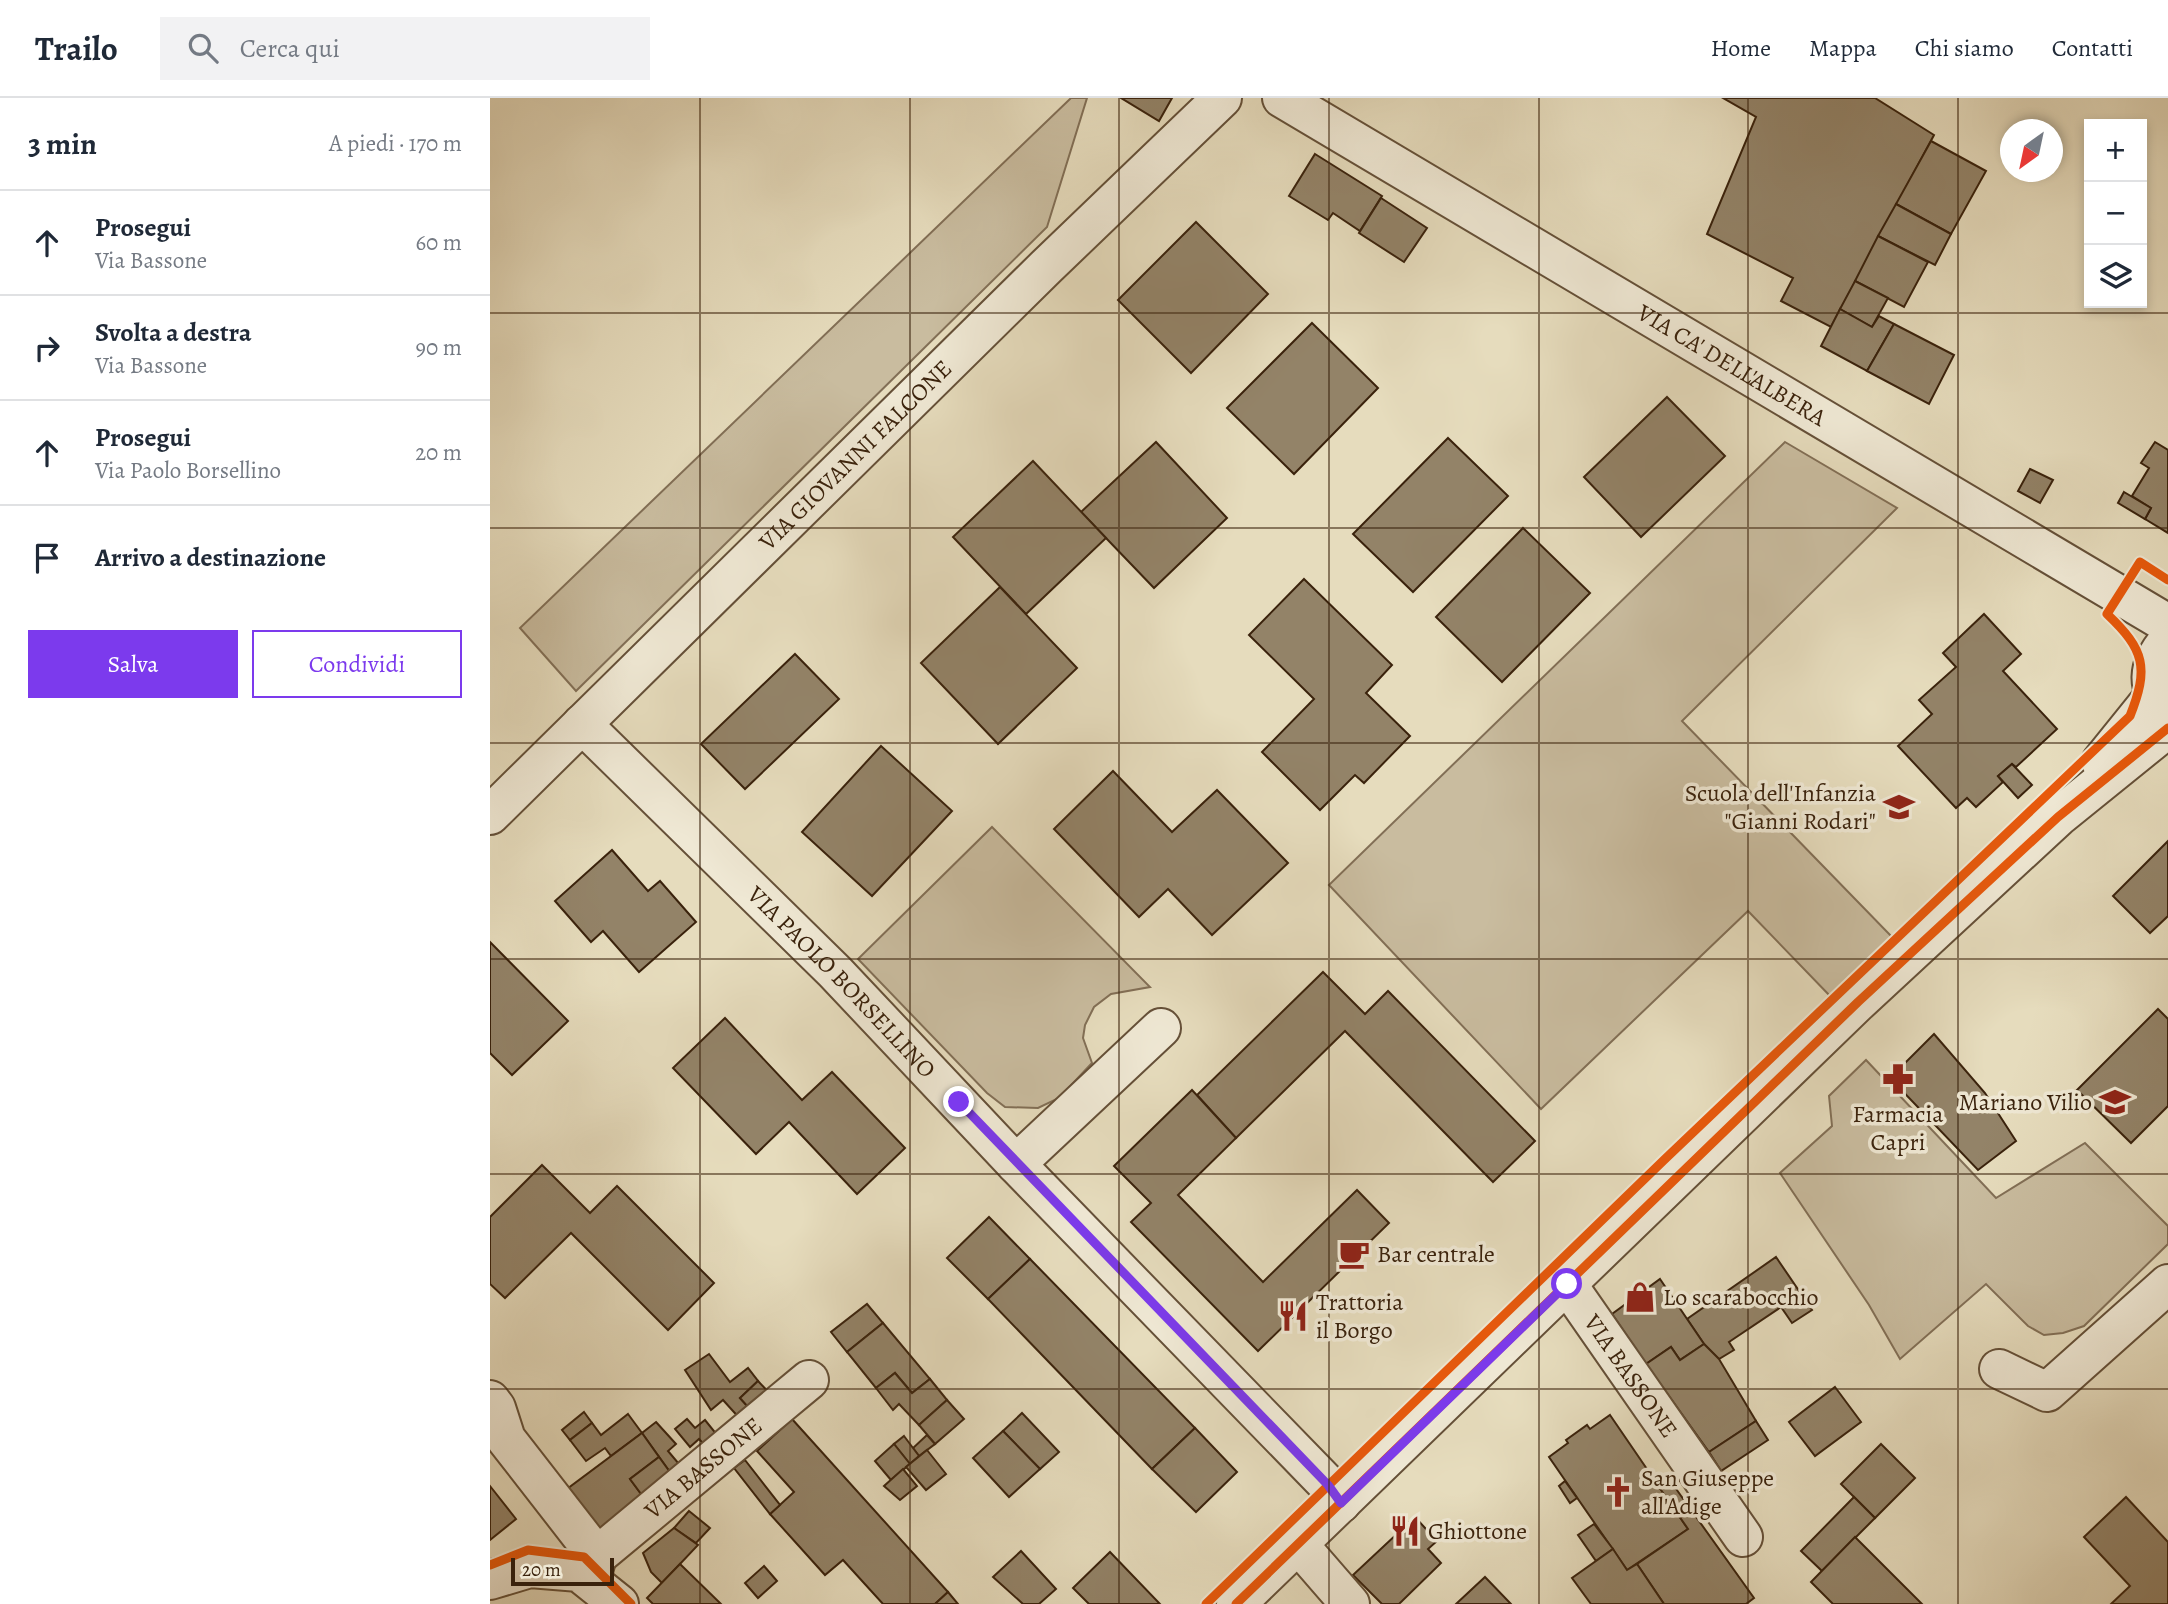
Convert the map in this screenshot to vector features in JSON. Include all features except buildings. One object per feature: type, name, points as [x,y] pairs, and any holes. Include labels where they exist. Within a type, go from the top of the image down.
[{"type":"street","name":"VIA GIOVANNI FALCONE","points":[[490,815],[1222,98]]},
{"type":"street","name":"VIA CA' DELL'ALBERA","points":[[1282,98],[2120,593],[2164,641]]},
{"type":"street","points":[[1236,1604],[1858,1002],[2058,817],[2164,712],[2151,677],[2164,641]]},
{"type":"street","name":"VIA PAOLO BORSELLINO","points":[[582,724],[835,972],[1016,1164]]},
{"type":"street","points":[[1161,1028],[1016,1164],[1328,1485],[1341,1503]]},
{"type":"street","name":"VIA BASSONE","points":[[1567,1284],[1743,1537]]},
{"type":"street","points":[[1999,1369],[2047,1392],[2168,1284]]},
{"type":"street","name":"VIA BASSONE","points":[[602,1580],[809,1380]]},
{"type":"street","points":[[490,1400],[496,1408],[506,1439],[602,1580]]},
{"type":"street","points":[[1298,1544],[1350,1604]]},
{"type":"street","points":[[490,1580],[530,1567],[579,1572],[602,1580]]},
{"type":"shaded area","points":[[1071,98],[1087,98],[1047,227],[576,691],[520,628]]},
{"type":"shaded area","points":[[1785,442],[1897,508],[1682,721],[1893,938],[1832,998],[1748,911],[1541,1109],[1329,885]]},
{"type":"shaded area","points":[[992,827],[1150,987],[1111,994],[1094,1007],[1085,1025],[1083,1038],[1092,1063],[1059,1098],[1038,1108],[1005,1107],[987,1093],[858,959]]},
{"type":"shaded area","points":[[1866,1060],[1996,1198],[2085,1143],[2168,1226],[2168,1244],[2084,1326],[2063,1333],[2044,1335],[2028,1326],[1986,1284],[1900,1359],[1869,1305],[1780,1173],[1832,1126],[1829,1096]]},
{"type":"cycle path","points":[[1206,1604],[1664,1160],[2130,716],[2140,685],[2140,660],[2129,638],[2107,614],[2140,562],[2168,580]]},
{"type":"cycle path","points":[[1236,1604],[1858,1002],[2058,817],[2168,728]]},
{"type":"cycle path","points":[[490,1565],[528,1550],[584,1557],[631,1604]]},
{"type":"place","name":"Scuola dell'Infanzia \"Gianni Rodari\"","points":[[1899,807]]},
{"type":"place","name":"Farmacia Capri","points":[[1898,1079]]},
{"type":"place","name":"Mariano Vilio","points":[[2115,1102]]},
{"type":"place","name":"Bar centrale","points":[[1354,1254]]},
{"type":"place","name":"Lo scarabocchio","points":[[1640,1297]]},
{"type":"place","name":"Trattoria il Borgo","points":[[1293,1316]]},
{"type":"place","name":"San Giuseppe all'Adige","points":[[1618,1492]]},
{"type":"place","name":"Ghiottone","points":[[1405,1531]]},
{"type":"route","points":[[959,1102],[1328,1485],[1341,1503],[1567,1284]]}]
